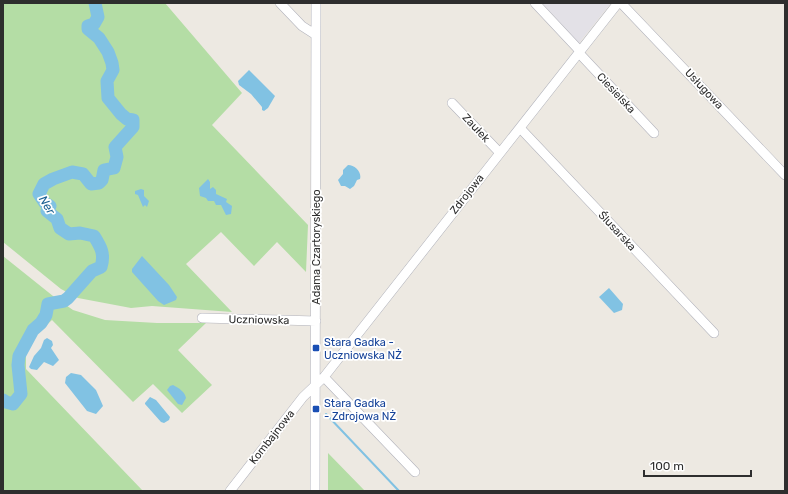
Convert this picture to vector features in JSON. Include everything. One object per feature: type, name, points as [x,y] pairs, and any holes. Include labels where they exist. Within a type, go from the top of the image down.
[{"type":"street","points":[[280,3],[302,26],[316,35]]},
{"type":"street","name":"Adama Czartoryskiego","points":[[315,491],[316,3]]},
{"type":"street","name":"Ciesielska","points":[[535,3],[654,133]]},
{"type":"street","name":"Zdrojowa","points":[[316,384],[324,377],[618,3]]},
{"type":"street","name":"Usługowa","points":[[621,3],[785,175]]},
{"type":"street","name":"Zaułek","points":[[452,103],[500,153]]},
{"type":"street","name":"Ślusarska","points":[[520,128],[714,333]]},
{"type":"street","name":"Uczniowska","points":[[202,318],[316,321]]},
{"type":"street","points":[[324,377],[415,472]]},
{"type":"street","name":"Kombajnowa","points":[[230,491],[303,398],[316,384]]},
{"type":"shaded area","points":[[542,3],[611,3],[579,43]]},
{"type":"green space","points":[[3,3],[165,3],[242,93],[212,125],[308,225],[306,272],[277,242],[254,266],[221,232],[186,264],[232,312],[152,306],[131,308],[78,298],[61,289],[3,242]]},
{"type":"green space","points":[[3,256],[73,310],[105,320],[157,323],[206,323],[178,350],[212,385],[182,413],[153,384],[133,402],[52,320],[37,334],[26,352],[26,369],[143,491],[3,491]]},
{"type":"green space","points":[[328,453],[365,491],[328,491]]},
{"type":"water","points":[[249,70],[275,96],[268,108],[264,111],[251,94],[239,85],[238,81]]},
{"type":"water","points":[[348,165],[357,169],[360,174],[360,179],[357,180],[354,186],[350,189],[345,186],[341,186],[338,180],[343,174],[343,170]]},
{"type":"water","points":[[208,179],[210,182],[210,189],[213,187],[216,190],[216,194],[227,199],[226,202],[232,206],[231,214],[226,215],[221,205],[216,205],[214,201],[208,201],[206,198],[200,196],[199,188]]},
{"type":"water","points":[[141,189],[144,190],[144,196],[149,201],[147,207],[145,205],[143,207],[138,195],[135,194],[135,191]]},
{"type":"water","points":[[142,256],[169,285],[177,297],[176,300],[164,305],[158,301],[132,272],[132,269]]},
{"type":"water","points":[[609,288],[623,304],[622,310],[614,313],[599,297]]},
{"type":"water","points":[[47,338],[52,341],[53,345],[51,348],[59,360],[53,366],[44,362],[37,370],[31,369],[29,367],[34,356],[41,348],[44,340]]},
{"type":"water","points":[[71,373],[81,375],[96,390],[103,406],[96,414],[87,411],[65,383],[66,377]]},
{"type":"water","points":[[173,385],[181,390],[186,398],[182,405],[178,404],[167,390]]},
{"type":"water","points":[[150,397],[156,400],[170,417],[169,420],[164,423],[161,422],[145,404]]},
{"type":"waterway","name":"Ner","points":[[3,400],[13,404],[21,394],[18,365],[19,356],[33,330],[41,323],[46,315],[48,304],[64,301],[92,271],[101,267],[103,258],[102,251],[94,236],[80,233],[69,234],[60,228],[57,219],[47,211],[50,206],[45,203],[39,194],[44,184],[72,172],[83,174],[91,184],[99,183],[102,180],[104,170],[114,168],[117,157],[115,147],[133,127],[133,120],[127,119],[121,114],[108,98],[107,81],[113,70],[112,63],[108,52],[99,38],[88,29],[88,26],[94,24],[98,17],[95,3]]},
{"type":"waterway","points":[[326,414],[399,491]]},
{"type":"place","name":"Stara Gadka - Uczniowska NŻ","points":[[316,348]]},
{"type":"place","name":"Stara Gadka - Zdrojowa NŻ","points":[[316,409]]}]
